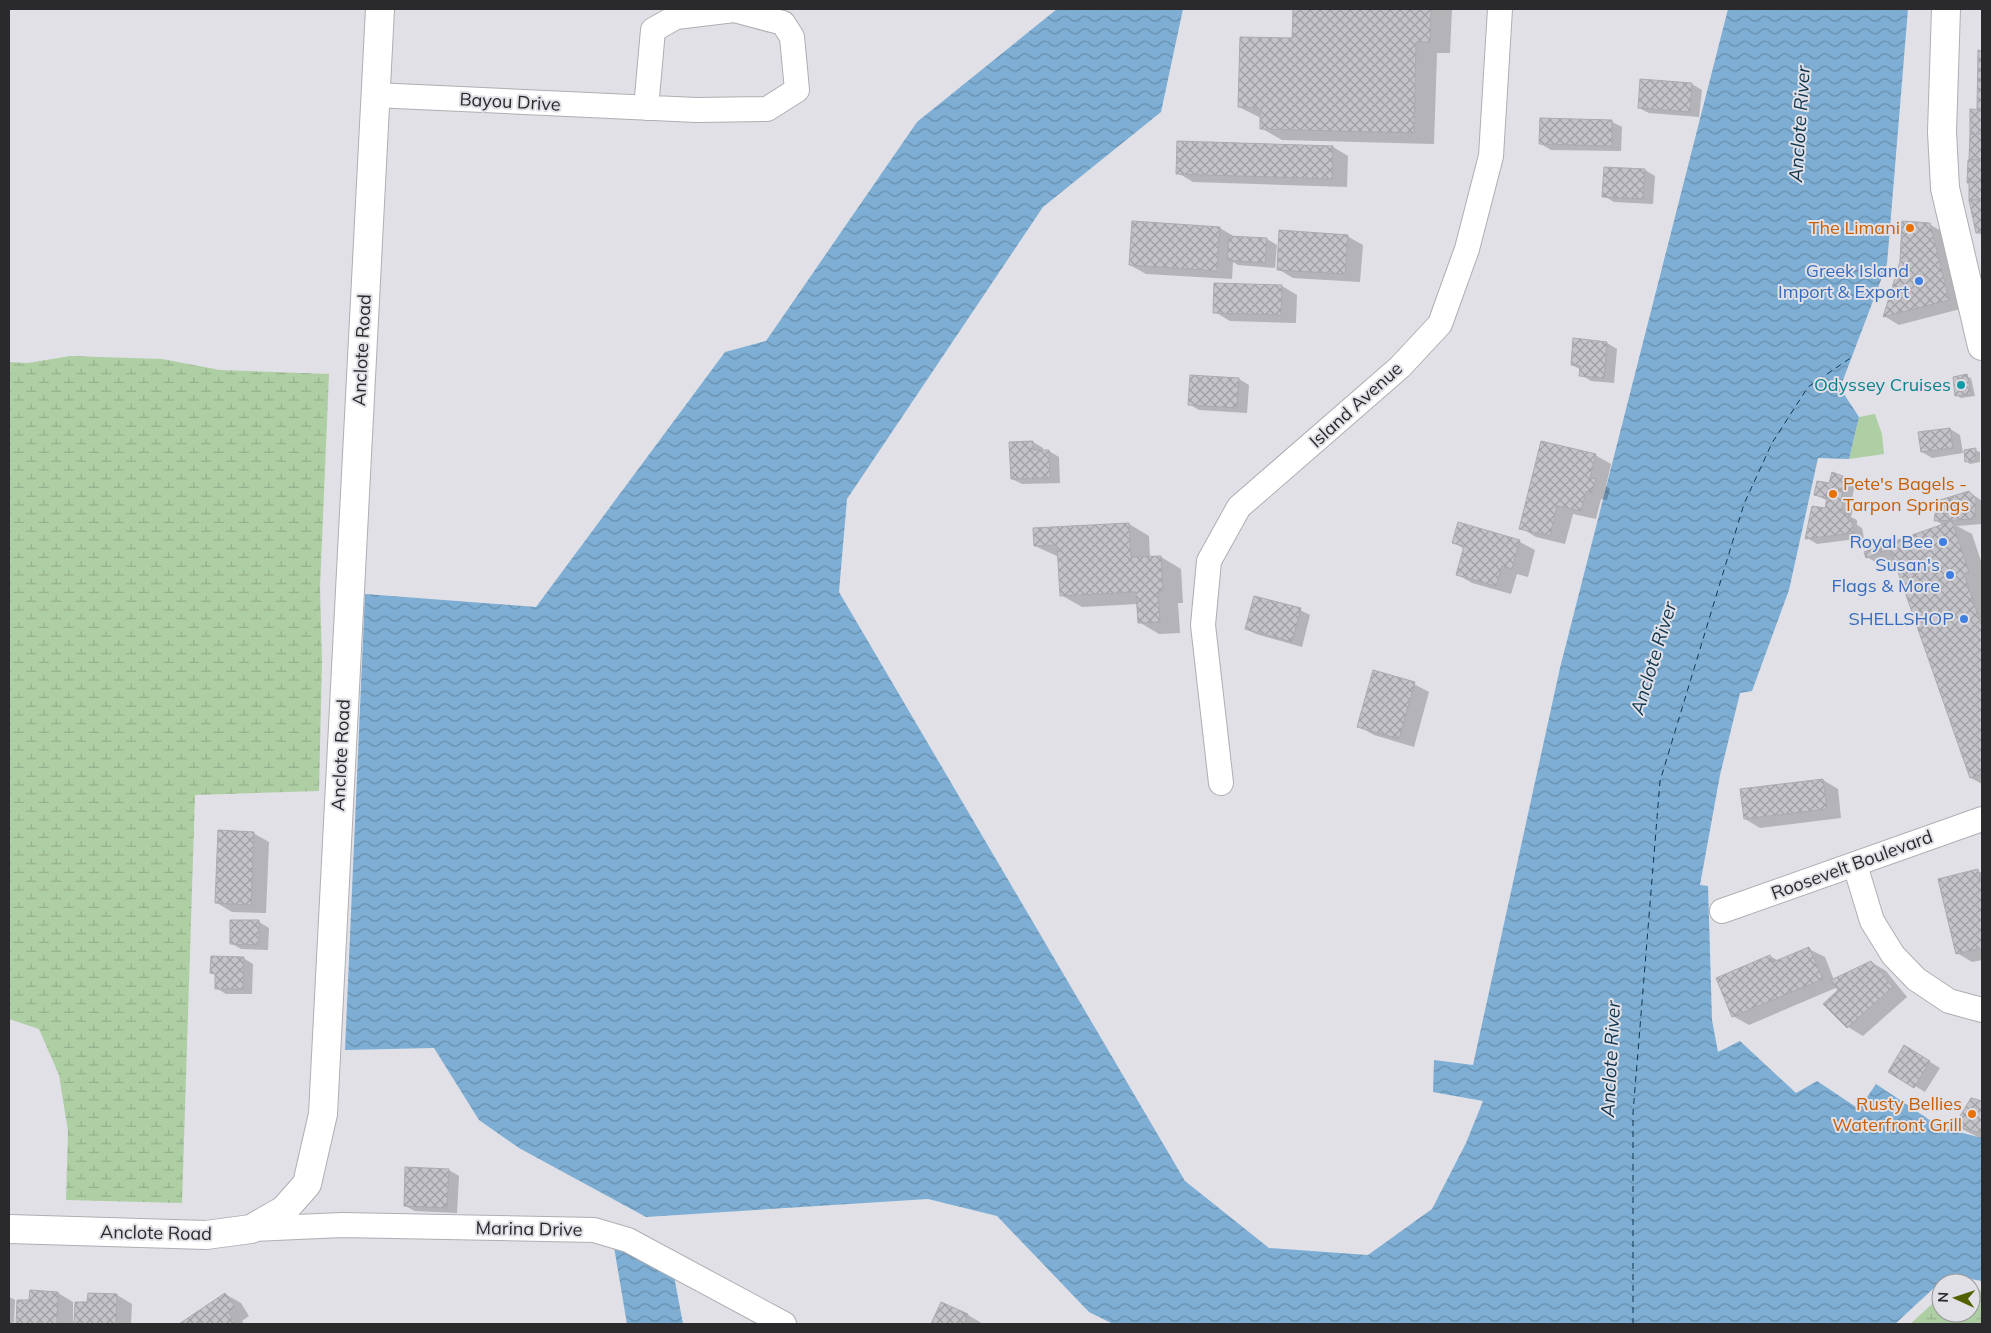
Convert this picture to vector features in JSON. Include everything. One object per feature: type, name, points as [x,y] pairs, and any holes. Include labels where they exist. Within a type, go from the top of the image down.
[{"type":"street","name":"Anclote Road","points":[[9,1229],[206,1235],[251,1229],[284,1210],[307,1184],[324,1114],[374,95],[380,9]]},
{"type":"street","name":"Island Avenue","points":[[1221,783],[1203,625],[1209,561],[1240,507],[1400,367],[1440,324],[1467,249],[1491,156],[1500,9]]},
{"type":"street","points":[[1946,9],[1942,132],[1945,188],[1982,346]]},
{"type":"street","name":"Bayou Drive","points":[[374,95],[646,108],[696,110],[767,109],[798,90],[792,37],[783,23],[734,10],[676,16],[653,30],[646,108]]},
{"type":"street","name":"Roosevelt Boulevard","points":[[1722,911],[1982,819]]},
{"type":"street","points":[[1855,865],[1872,921],[1893,955],[1916,979],[1949,1001],[1982,1010]]},
{"type":"street","name":"Marina Drive","points":[[251,1229],[342,1225],[594,1230],[628,1240],[686,1269],[784,1324]]},
{"type":"green space","points":[[70,356],[162,359],[220,370],[329,374],[320,588],[322,661],[319,791],[195,795],[182,1203],[66,1200],[68,1131],[59,1075],[39,1029],[9,1019],[9,362],[28,363]]},
{"type":"green space","points":[[1875,414],[1882,434],[1884,454],[1849,459],[1859,417]]},
{"type":"green space","points":[[1982,1291],[1982,1324],[1910,1324],[1931,1305],[1931,1323],[1981,1323]]},
{"type":"water","name":"Anclote River","points":[[1057,9],[1183,9],[1161,112],[1043,207],[847,499],[839,592],[1185,1181],[1269,1248],[1368,1255],[1432,1209],[1466,1143],[1483,1101],[1433,1092],[1434,1060],[1473,1065],[1560,668],[1728,9],[1908,9],[1887,264],[1840,388],[1859,417],[1849,459],[1818,458],[1789,590],[1752,691],[1740,693],[1720,775],[1700,885],[1708,886],[1712,1020],[1718,1052],[1740,1041],[1796,1093],[1817,1081],[1859,1109],[1876,1084],[1940,1127],[1982,1138],[1982,1281],[1981,1273],[1931,1273],[1931,1291],[1895,1324],[1113,1324],[1089,1312],[997,1216],[928,1199],[646,1217],[519,1148],[479,1120],[434,1048],[345,1050],[365,594],[536,607],[725,352],[766,341],[917,122]]},
{"type":"water","points":[[614,1247],[674,1276],[683,1324],[627,1324]]},
{"type":"building","points":[[1293,9],[1431,9],[1430,42],[1416,42],[1414,133],[1260,129],[1260,108],[1238,107],[1240,37],[1292,38]]},
{"type":"building","points":[[1978,50],[1982,51],[1982,110],[1977,109]]},
{"type":"building","points":[[1640,79],[1692,83],[1690,112],[1638,108]]},
{"type":"building","points":[[1970,109],[1982,110],[1982,134],[1970,134]]},
{"type":"building","points":[[1540,118],[1612,120],[1612,146],[1539,144]]},
{"type":"building","points":[[1970,134],[1982,134],[1982,160],[1969,160]]},
{"type":"building","points":[[1177,141],[1333,146],[1332,179],[1176,174]]},
{"type":"building","points":[[1968,160],[1982,160],[1982,182],[1967,183]]},
{"type":"building","points":[[1604,167],[1645,169],[1643,199],[1602,197]]},
{"type":"building","points":[[1969,182],[1982,182],[1982,200],[1969,200]]},
{"type":"building","points":[[1969,200],[1982,200],[1982,233],[1976,233]]},
{"type":"building","points":[[1132,221],[1220,227],[1217,271],[1129,265]]},
{"type":"building","name":"Greek Island Import & Export","points":[[1902,221],[1930,223],[1949,300],[1883,317],[1900,262]]},
{"type":"building","points":[[1279,230],[1348,235],[1345,274],[1277,270]]},
{"type":"building","points":[[1229,236],[1267,238],[1265,263],[1227,260]]},
{"type":"building","points":[[1214,283],[1282,285],[1281,315],[1213,313]]},
{"type":"building","points":[[1573,338],[1607,342],[1604,378],[1579,376],[1580,366],[1571,365]]},
{"type":"building","name":"Odyssey Cruises","points":[[1967,374],[1971,394],[1955,396],[1953,377]]},
{"type":"building","points":[[1190,375],[1239,378],[1237,408],[1188,405]]},
{"type":"building","points":[[1950,428],[1953,448],[1921,452],[1918,432]]},
{"type":"building","points":[[1033,441],[1033,450],[1049,450],[1050,478],[1011,479],[1009,442]]},
{"type":"building","points":[[1541,441],[1596,454],[1590,478],[1596,479],[1592,493],[1586,491],[1581,511],[1557,506],[1550,536],[1519,529]]},
{"type":"building","points":[[1976,448],[1975,460],[1965,462],[1964,450]]},
{"type":"building","points":[[1832,472],[1845,477],[1841,513],[1848,513],[1848,520],[1852,521],[1854,533],[1805,539],[1812,506],[1825,508],[1827,498],[1814,495],[1817,481],[1829,483]]},
{"type":"building","points":[[1969,491],[1976,499],[1975,519],[1934,521],[1937,501]]},
{"type":"building","points":[[1952,521],[1969,572],[1964,574],[1982,627],[1982,774],[1970,778],[1890,549],[1866,558],[1864,552]]},
{"type":"building","points":[[1458,522],[1520,540],[1512,569],[1502,566],[1496,586],[1456,575],[1464,546],[1452,543]]},
{"type":"building","points":[[1129,523],[1131,557],[1161,556],[1163,591],[1158,592],[1160,622],[1138,623],[1136,592],[1060,596],[1057,545],[1034,546],[1033,528]]},
{"type":"building","points":[[1254,596],[1301,608],[1292,642],[1245,629]]},
{"type":"building","points":[[1373,670],[1415,682],[1399,739],[1357,727]]},
{"type":"building","points":[[1823,779],[1827,809],[1744,819],[1740,789]]},
{"type":"building","points":[[218,830],[254,832],[251,905],[215,903]]},
{"type":"building","points":[[1978,869],[1982,887],[1982,948],[1956,954],[1938,879]]},
{"type":"building","points":[[230,920],[259,920],[259,945],[230,944]]},
{"type":"building","points":[[1809,947],[1823,979],[1732,1017],[1716,978],[1770,955],[1773,962]]},
{"type":"building","points":[[211,956],[244,957],[243,989],[215,989],[215,974],[210,973]]},
{"type":"building","points":[[1871,961],[1893,987],[1847,1028],[1823,1004],[1838,990],[1831,980]]},
{"type":"building","points":[[1904,1045],[1930,1061],[1914,1088],[1888,1072]]},
{"type":"building","name":"Rusty Bellies Waterfront Grill","points":[[1971,1098],[1982,1101],[1982,1133],[1954,1126]]},
{"type":"building","points":[[405,1167],[449,1169],[447,1208],[404,1206]]},
{"type":"building","points":[[30,1290],[58,1292],[57,1324],[16,1324],[17,1300],[29,1300]]},
{"type":"building","points":[[88,1293],[117,1294],[116,1324],[74,1324],[75,1302],[87,1302]]},
{"type":"building","points":[[225,1293],[235,1307],[228,1312],[236,1324],[179,1324]]},
{"type":"building","points":[[941,1302],[968,1314],[964,1324],[931,1324]]},
{"type":"ferry route","points":[[1633,1324],[1633,1113],[1660,781],[1744,504],[1772,443],[1808,387],[1852,357]]},
{"type":"place","name":"The Limani","points":[[1910,228]]},
{"type":"place","name":"Greek Island Import & Export","points":[[1919,281]]},
{"type":"place","name":"Odyssey Cruises","points":[[1961,385]]},
{"type":"place","name":"Pete's Bagels - Tarpon Springs","points":[[1833,494]]},
{"type":"place","name":"Royal Bee","points":[[1943,542]]},
{"type":"place","name":"Susan's Flags & More","points":[[1950,575]]},
{"type":"place","name":"SHELLSHOP","points":[[1964,619]]},
{"type":"place","name":"Rusty Bellies Waterfront Grill","points":[[1972,1114]]}]
